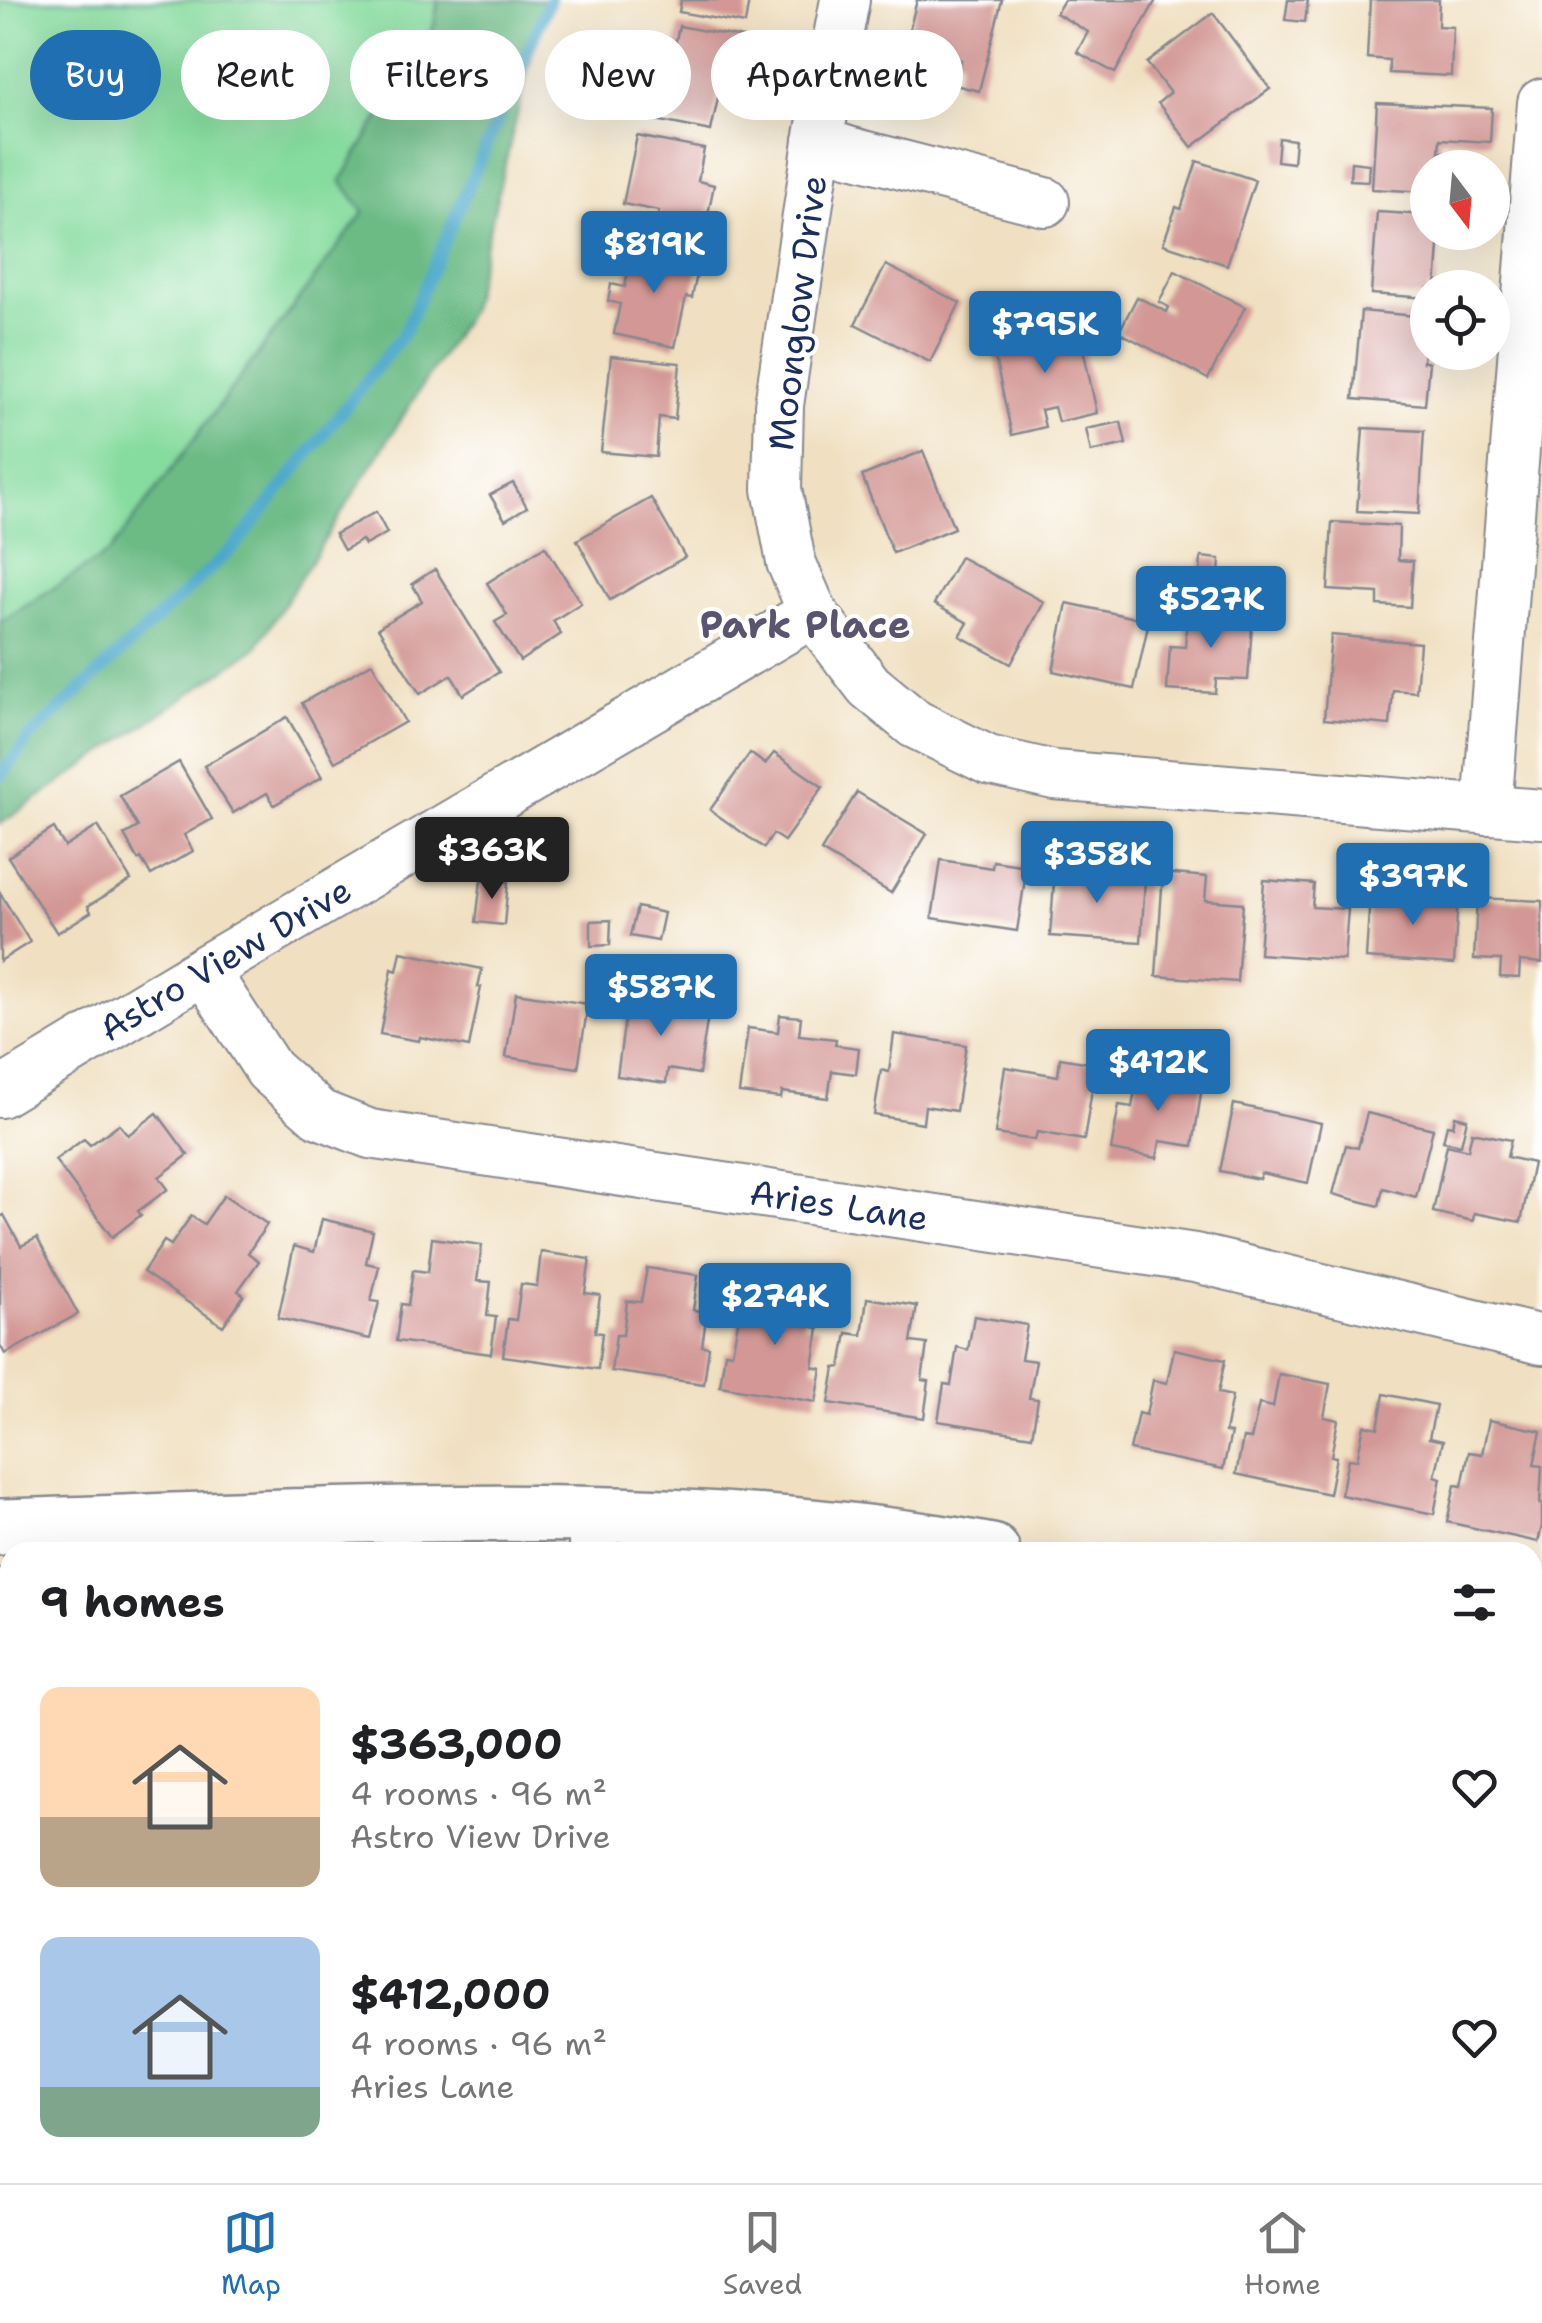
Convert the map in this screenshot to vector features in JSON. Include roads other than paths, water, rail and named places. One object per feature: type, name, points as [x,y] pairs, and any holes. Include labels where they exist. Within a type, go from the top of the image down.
[{"type":"main road","points":[[0,1527],[523,1512],[593,1533],[823,1527],[924,1542]]},
{"type":"street","name":"Moonglow Drive","points":[[845,0],[818,141],[779,406],[777,489],[792,562],[814,614],[869,686],[915,724],[988,760],[1054,775],[1542,814]]},
{"type":"street","points":[[1487,810],[1542,103]]},
{"type":"street","points":[[818,141],[1045,202]]},
{"type":"street","name":"Astro View Drive","points":[[0,1093],[814,614]]},
{"type":"street","name":"Aries Lane","points":[[204,970],[270,1070],[319,1114],[370,1134],[1195,1258],[1542,1340]]},
{"type":"waterway","points":[[0,777],[28,739],[237,544],[404,333],[550,0]]},
{"type":"district","name":"Park Place","points":[[805,624]]}]
